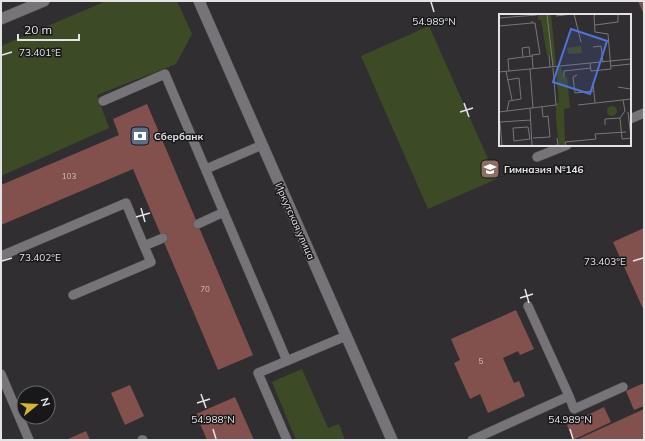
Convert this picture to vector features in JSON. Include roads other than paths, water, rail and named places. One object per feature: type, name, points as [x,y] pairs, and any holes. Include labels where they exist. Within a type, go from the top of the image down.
[{"type":"street","points":[[1,19],[44,1]]},
{"type":"street","name":"Иркутская улица","points":[[199,1],[392,440]]},
{"type":"lane","points":[[103,101],[166,74],[287,361]]},
{"type":"lane","points":[[631,119],[644,113]]},
{"type":"lane","points":[[206,169],[262,145]]},
{"type":"lane","points":[[538,157],[565,146]]},
{"type":"lane","points":[[1,256],[126,203],[151,262],[73,295]]},
{"type":"lane","points":[[198,224],[224,212]]},
{"type":"lane","points":[[144,246],[163,238]]},
{"type":"lane","points":[[528,306],[574,409],[623,387]]},
{"type":"lane","points":[[287,440],[258,373],[346,336]]},
{"type":"lane","points":[[1,374],[29,440]]},
{"type":"lane","points":[[472,440],[569,396]]},
{"type":"place","name":"Сбербанк","points":[[140,136]]},
{"type":"place","name":"Гимназия №146","points":[[490,169]]}]
